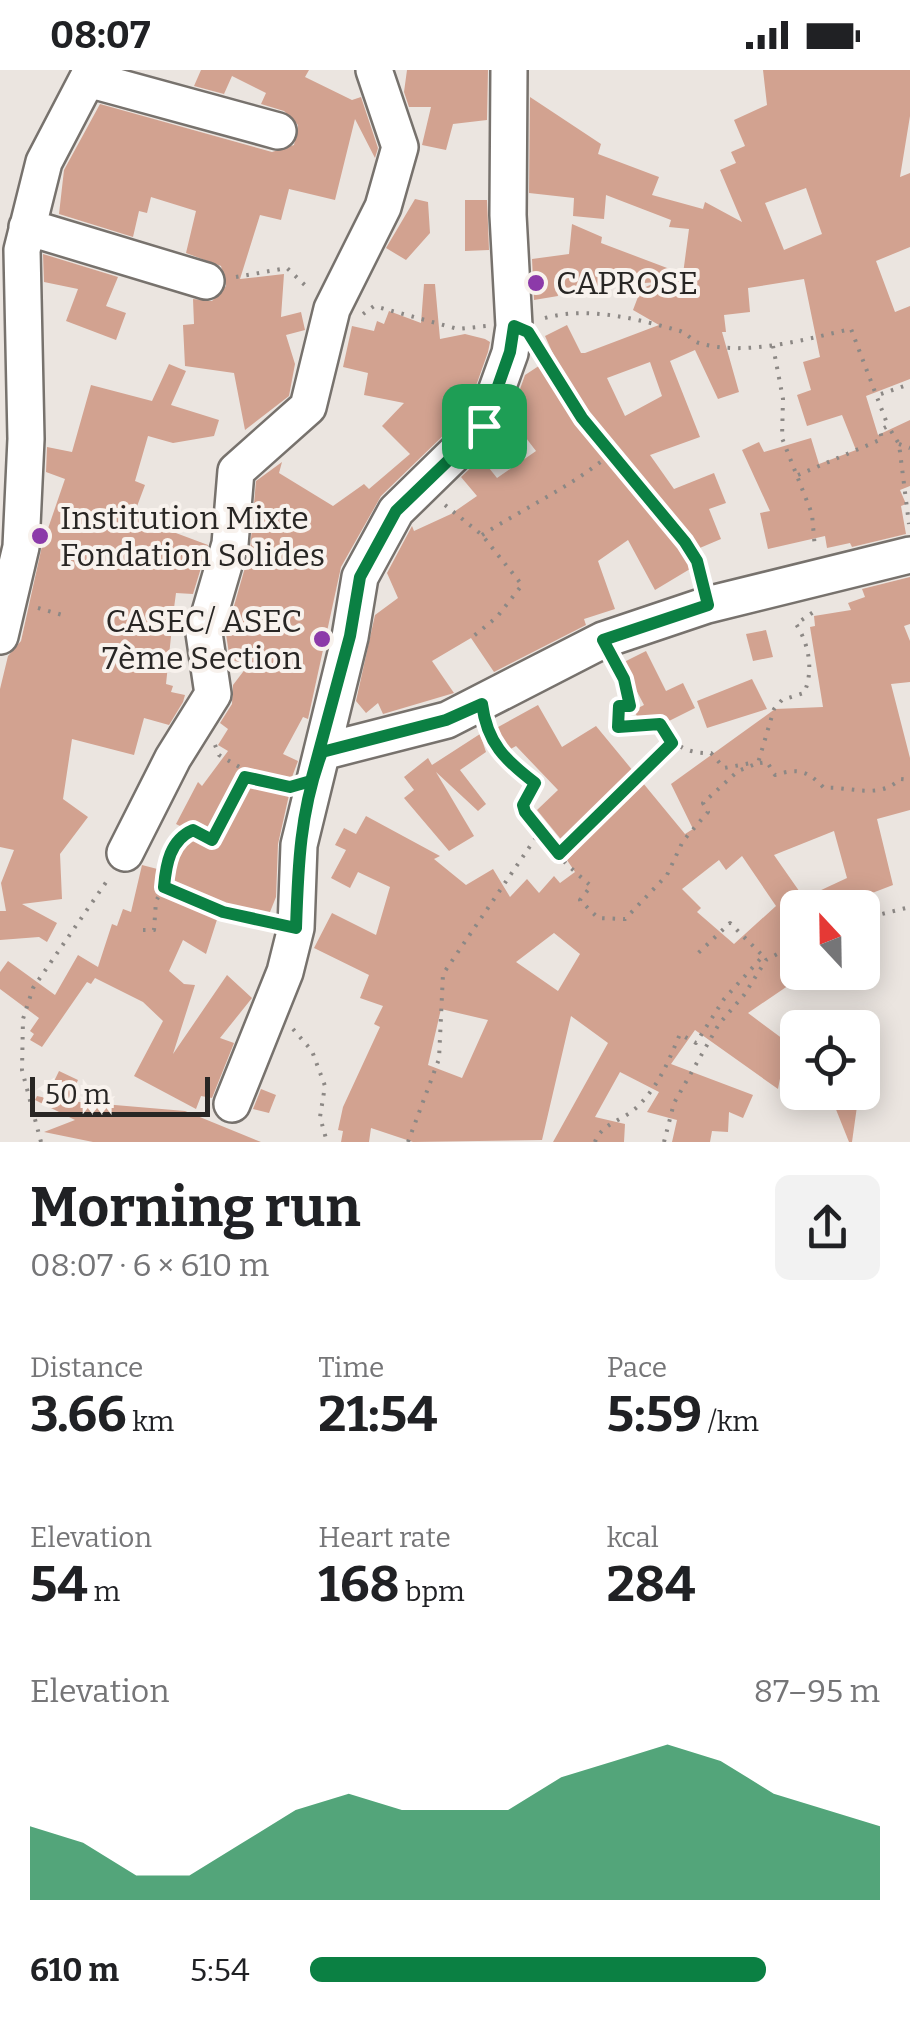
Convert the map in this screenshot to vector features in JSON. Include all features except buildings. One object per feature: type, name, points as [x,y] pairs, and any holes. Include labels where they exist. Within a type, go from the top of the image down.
[{"type":"street","points":[[125,853],[172,758],[213,694],[204,634],[230,544],[236,471],[308,407],[332,309],[383,207],[400,146],[374,70]]},
{"type":"street","points":[[232,1104],[286,972],[296,928],[298,845],[360,577],[396,511],[434,479],[484,426],[510,352],[514,326],[508,215],[510,70]]},
{"type":"street","points":[[0,636],[21,547],[13,404],[16,242],[44,162],[90,74],[278,131]]},
{"type":"street","points":[[16,242],[206,281]]},
{"type":"street","points":[[317,766],[446,720],[603,640],[708,605],[910,555]]},
{"type":"path","points":[[514,326],[568,312],[612,315],[678,330],[699,343],[773,346],[851,328],[880,395],[888,426],[899,444],[910,528]]},
{"type":"path","points":[[514,326],[528,332],[582,418],[697,561],[708,605]]},
{"type":"path","points":[[758,763],[774,709],[782,700],[804,693],[809,682],[805,636],[796,624],[815,611],[810,592],[817,577],[812,514],[782,438],[784,399],[773,346]]},
{"type":"path","points":[[880,395],[910,384]]},
{"type":"path","points":[[798,475],[882,438],[880,430],[888,426]]},
{"type":"path","points":[[899,444],[910,448]]},
{"type":"path","points":[[482,535],[538,499],[580,480],[612,452]]},
{"type":"path","points":[[434,479],[436,495],[463,523],[482,535],[522,585],[497,617],[470,639]]},
{"type":"path","points":[[603,640],[624,679],[630,706],[619,706],[618,727],[660,724],[672,743],[698,753],[711,753],[724,768],[766,762],[775,774],[794,769],[809,772],[824,788],[848,785],[875,792],[891,788],[900,779],[910,780]]},
{"type":"path","points":[[482,704],[486,731],[502,758],[535,783],[523,805],[539,833],[591,886],[580,900],[598,918],[626,919],[667,875],[683,841],[708,812],[703,802],[738,771],[758,763]]},
{"type":"path","points":[[143,930],[154,930],[156,901],[164,887],[166,862],[180,836],[193,830],[212,840],[245,777],[243,769],[219,755],[214,743],[219,735]]},
{"type":"path","points":[[559,854],[672,743]]},
{"type":"path","points":[[245,777],[290,787],[317,766]]},
{"type":"path","points":[[408,1142],[439,1058],[443,974],[539,833]]},
{"type":"path","points":[[41,1142],[22,1070],[23,1020],[33,988],[125,853]]},
{"type":"path","points":[[164,887],[223,912],[296,928]]},
{"type":"path","points":[[880,914],[910,906]]},
{"type":"path","points":[[595,1142],[598,1133],[634,1111],[661,1080],[680,1034],[696,1043],[724,999],[763,956],[730,923],[694,957]]},
{"type":"path","points":[[664,1142],[673,1105],[718,1024],[744,995],[766,960],[780,953]]},
{"type":"path","points":[[266,1016],[292,1028],[317,1060],[325,1086],[320,1117],[327,1142]]},
{"type":"place","name":"CAPROSE","points":[[536,283]]},
{"type":"place","name":"Institution Mixte Fondation Solides","points":[[40,536]]},
{"type":"place","name":"CASEC/ ASEC 7ème Section","points":[[322,639]]},
{"type":"route","points":[[484,426],[434,479],[396,511],[373,560],[360,577],[350,636],[322,752],[311,781],[290,787],[245,777],[229,799],[212,840],[193,830],[180,836],[166,862],[164,887],[223,912],[296,928],[298,845],[311,781],[322,752],[446,720],[482,704],[486,731],[502,758],[535,783],[523,805],[525,812],[559,854],[672,743],[665,738],[660,724],[618,727],[619,706],[630,706],[624,679],[603,640],[708,605],[697,561],[582,418],[528,332],[514,326],[510,352],[484,426]]}]
